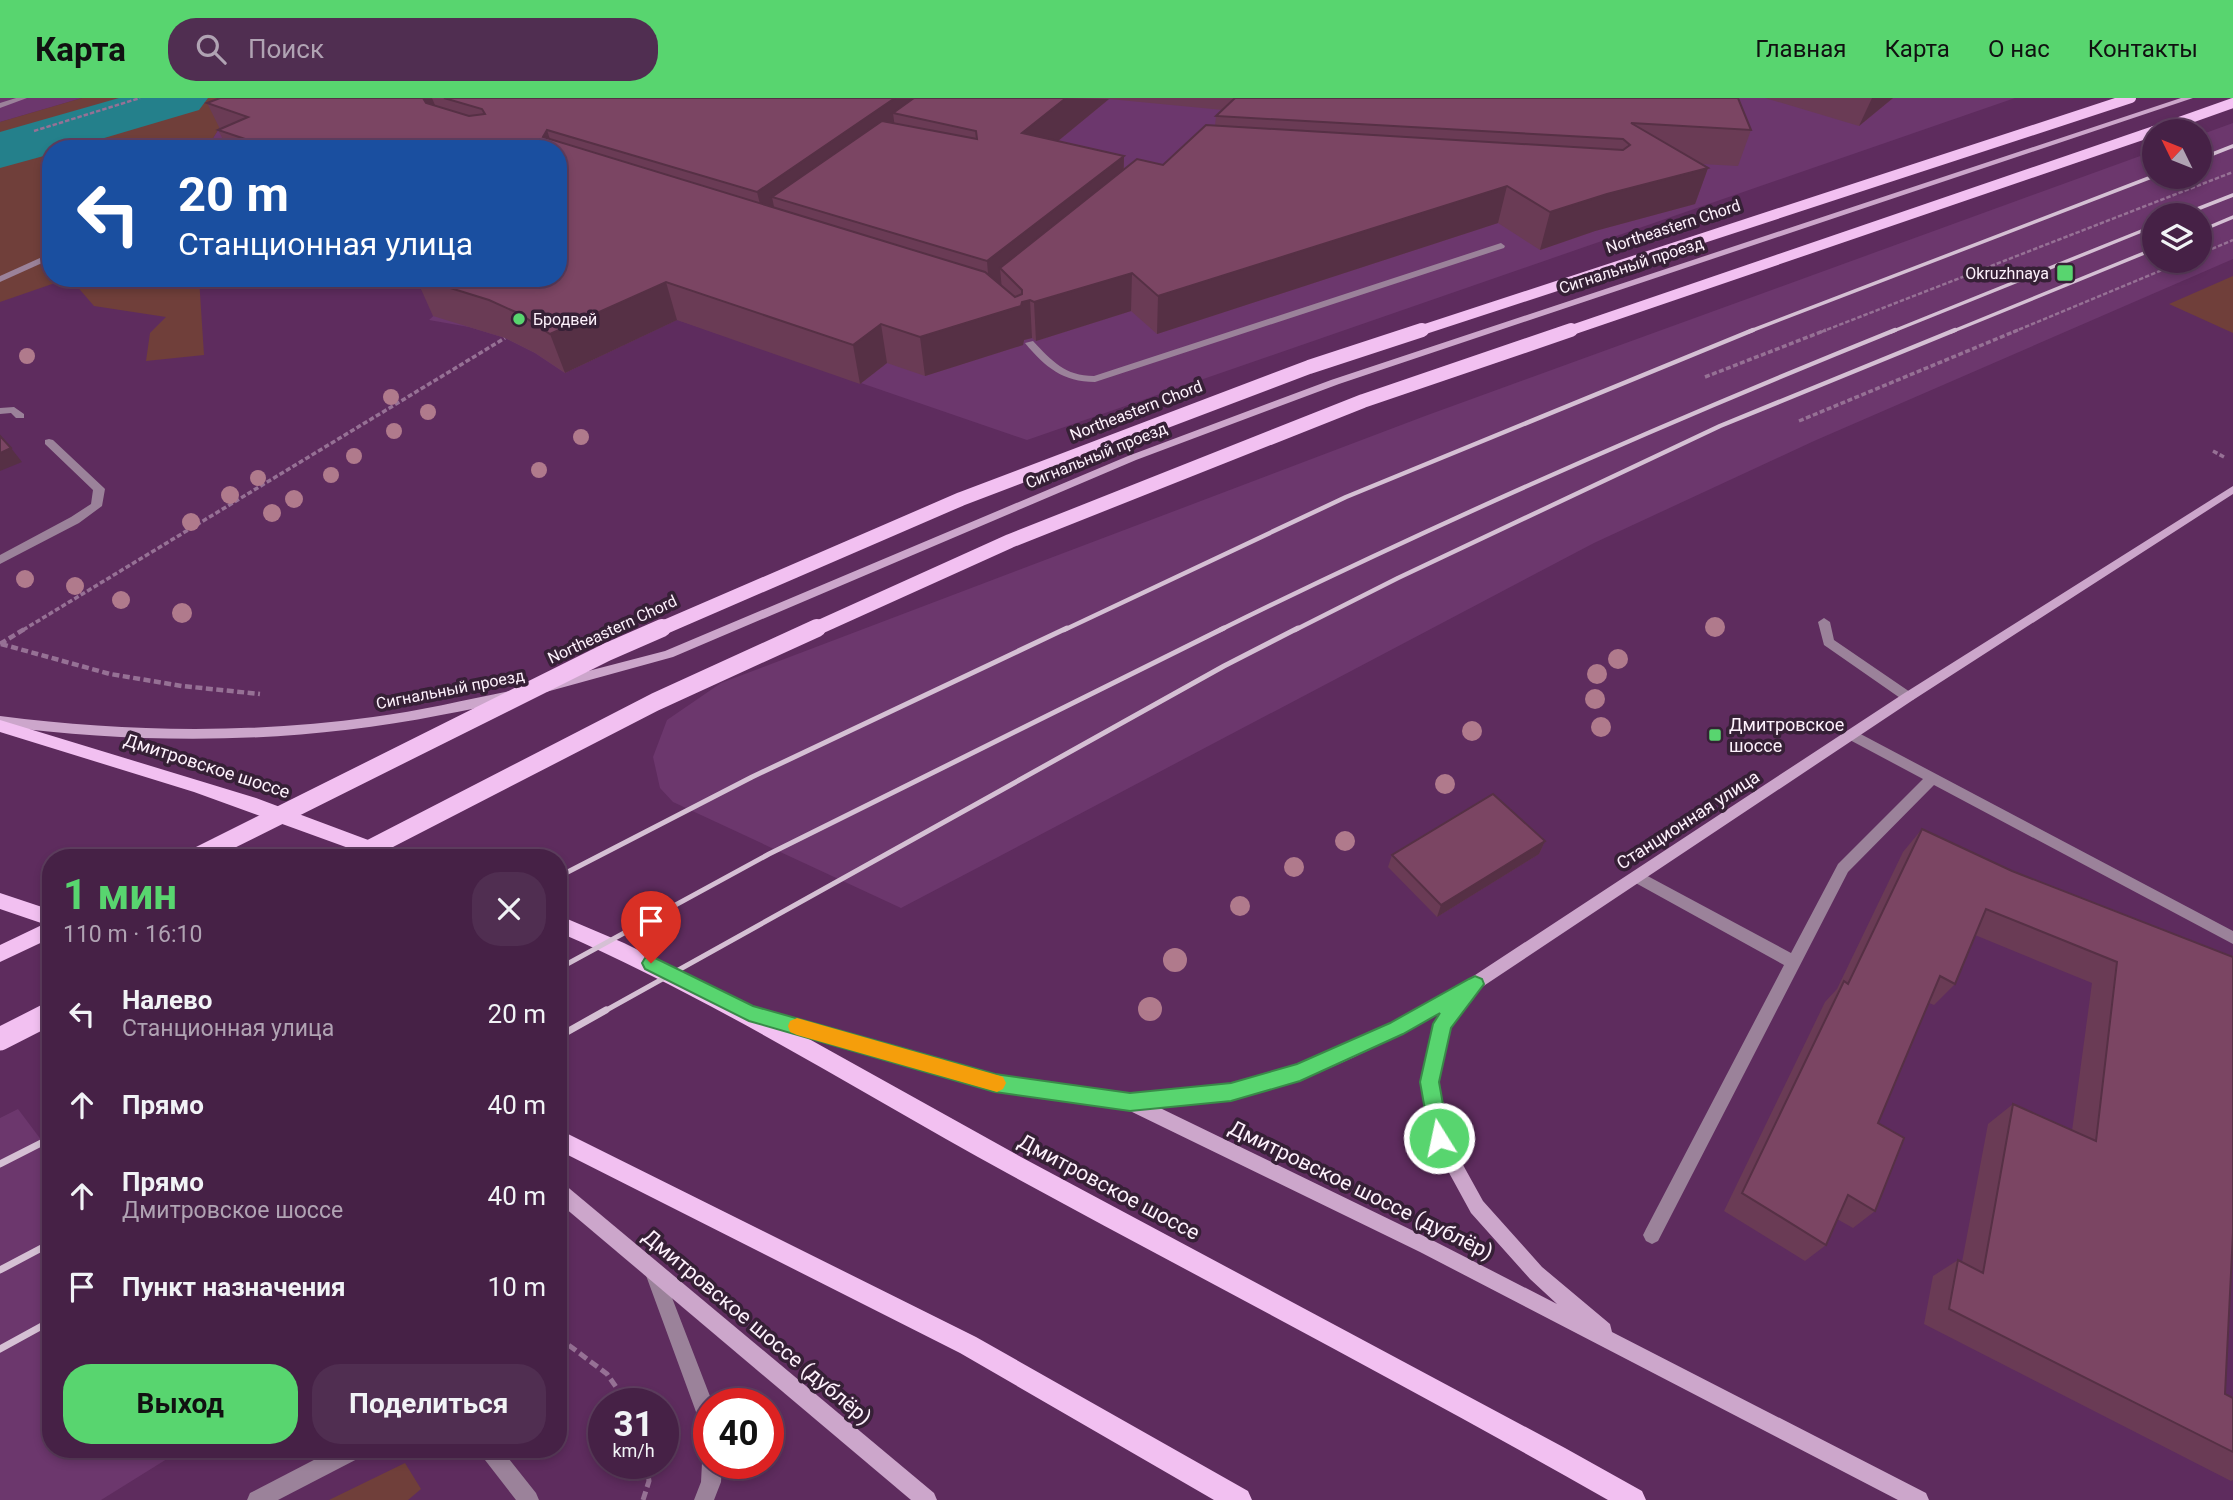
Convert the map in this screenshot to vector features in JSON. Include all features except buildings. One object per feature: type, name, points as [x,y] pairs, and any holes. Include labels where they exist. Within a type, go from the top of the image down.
[{"type":"main road","name":"Northeastern Chord","points":[[212,849],[607,652],[961,499],[1309,367],[2131,98]]},
{"type":"main road","points":[[2188,119],[2233,103]]},
{"type":"main road","points":[[369,849],[655,702],[1010,541],[1363,401],[2142,135]]},
{"type":"main road","name":"Дмитровское шоссе","points":[[0,723],[344,836],[375,849]]},
{"type":"main road","points":[[0,901],[42,915]]},
{"type":"main road","name":"Дмитровское шоссе","points":[[567,927],[626,951],[749,1013],[1011,1162],[1504,1426],[1633,1500]]},
{"type":"main road","points":[[0,954],[42,933]]},
{"type":"main road","points":[[0,1039],[42,1018]]},
{"type":"main road","points":[[567,1144],[968,1345],[1239,1500]]},
{"type":"street","points":[[0,106],[23,98]]},
{"type":"street","name":"Сигнальный проезд","points":[[0,723],[140,732],[251,733],[305,729],[408,716],[580,679],[669,654],[1132,458],[1335,382],[2189,98]]},
{"type":"street","points":[[1031,343],[1057,371],[1068,378],[1095,379],[1500,246]]},
{"type":"street","points":[[0,279],[42,260]]},
{"type":"street","points":[[0,411],[14,410],[20,416]]},
{"type":"street","points":[[0,560],[96,506],[100,489],[49,442]]},
{"type":"street","name":"Станционная улица","points":[[1130,1102],[1231,1092],[1300,1072],[1397,1029],[1475,984],[1908,697],[2233,489]]},
{"type":"street","points":[[1824,622],[1828,642],[1908,697]]},
{"type":"street","points":[[1853,734],[2233,938]]},
{"type":"street","points":[[1652,1235],[1843,867],[1933,777]]},
{"type":"street","points":[[1637,877],[1793,962]]},
{"type":"street","points":[[1475,984],[1442,1024],[1429,1082],[1439,1138],[1477,1207],[1536,1273],[1623,1348]]},
{"type":"street","name":"Дмитровское шоссе (дублёр)","points":[[749,1013],[995,1083],[1130,1102],[1426,1245],[1919,1500]]},
{"type":"street","name":"Дмитровское шоссе (дублёр)","points":[[567,1198],[927,1500]]},
{"type":"street","points":[[652,1269],[697,1388]]},
{"type":"street","points":[[257,1500],[339,1458]]},
{"type":"street","points":[[496,1458],[529,1500]]},
{"type":"street","points":[[704,1500],[711,1479]]},
{"type":"path","points":[[23,133],[46,129],[140,98]]},
{"type":"path","points":[[1705,377],[2233,172]]},
{"type":"path","points":[[2212,249],[2233,240]]},
{"type":"path","points":[[1799,421],[2155,273]]},
{"type":"path","points":[[0,644],[505,338]]},
{"type":"path","points":[[2213,451],[2224,457]]},
{"type":"path","points":[[0,644],[110,674],[182,686],[272,695]]},
{"type":"path","points":[[567,1342],[583,1352],[621,1388]]},
{"type":"path","points":[[643,1500],[649,1479]]},
{"type":"shaded area","points":[[0,98],[82,98],[0,122]]},
{"type":"shaded area","points":[[82,98],[244,98],[236,102],[212,140],[42,140],[43,287],[0,302],[0,122]]},
{"type":"shaded area","points":[[244,98],[2015,98],[1027,440],[640,307],[628,314],[649,333],[565,373],[535,353],[505,338],[469,327],[429,320],[464,287],[567,287],[567,140],[212,140],[236,102]]},
{"type":"shaded area","points":[[2233,123],[2233,259],[2212,268],[2212,203],[2142,203],[2142,273],[2201,273],[1814,441],[1594,543],[901,908],[673,802],[660,788],[653,757],[667,720],[721,683],[1425,416],[2142,155],[2142,189],[2212,189],[2212,131]]},
{"type":"shaded area","points":[[2233,276],[2233,333],[2169,304]]},
{"type":"shaded area","points":[[78,287],[200,287],[204,355],[146,361],[150,333],[166,317],[94,306]]},
{"type":"shaded area","points":[[18,1109],[42,1141],[42,1458],[169,1458],[101,1500],[0,1500],[0,1118]]},
{"type":"shaded area","points":[[405,1463],[421,1489],[408,1500],[329,1500]]},
{"type":"waterway","points":[[0,150],[180,98]]},
{"type":"railway","points":[[2212,154],[2233,146]]},
{"type":"railway","points":[[1750,331],[2142,181]]},
{"type":"railway","points":[[2212,203],[2233,195]]},
{"type":"railway","points":[[2212,226],[2233,217]]},
{"type":"railway","points":[[1891,332],[2142,231]]},
{"type":"railway","points":[[1951,332],[2142,254]]},
{"type":"railway","points":[[1220,630],[1555,474],[1724,400],[1895,330]]},
{"type":"railway","points":[[1295,630],[1398,578],[1720,426],[1955,330]]},
{"type":"railway","points":[[1064,630],[1346,497],[1750,331]]},
{"type":"railway","points":[[567,872],[752,777],[1067,628]]},
{"type":"railway","points":[[567,964],[769,854],[1224,628]]},
{"type":"railway","points":[[603,1012],[1224,666],[1298,628]]},
{"type":"railway","points":[[567,1032],[606,1010]]},
{"type":"railway","points":[[0,1164],[42,1143]]},
{"type":"railway","points":[[0,1270],[42,1248]]},
{"type":"railway","points":[[0,1349],[42,1326]]},
{"type":"slow traffic","points":[[797,1026],[997,1083]]},
{"type":"place","name":"Okruzhnaya","points":[[2065,273]]},
{"type":"place","name":"Бродвей","points":[[519,319]]},
{"type":"place","name":"Дмитровское шоссе","points":[[1715,735]]},
{"type":"route","points":[[651,963],[749,1013],[995,1083],[1130,1102],[1231,1092],[1300,1072],[1397,1029],[1475,984],[1442,1024],[1429,1082],[1439,1138]]}]
